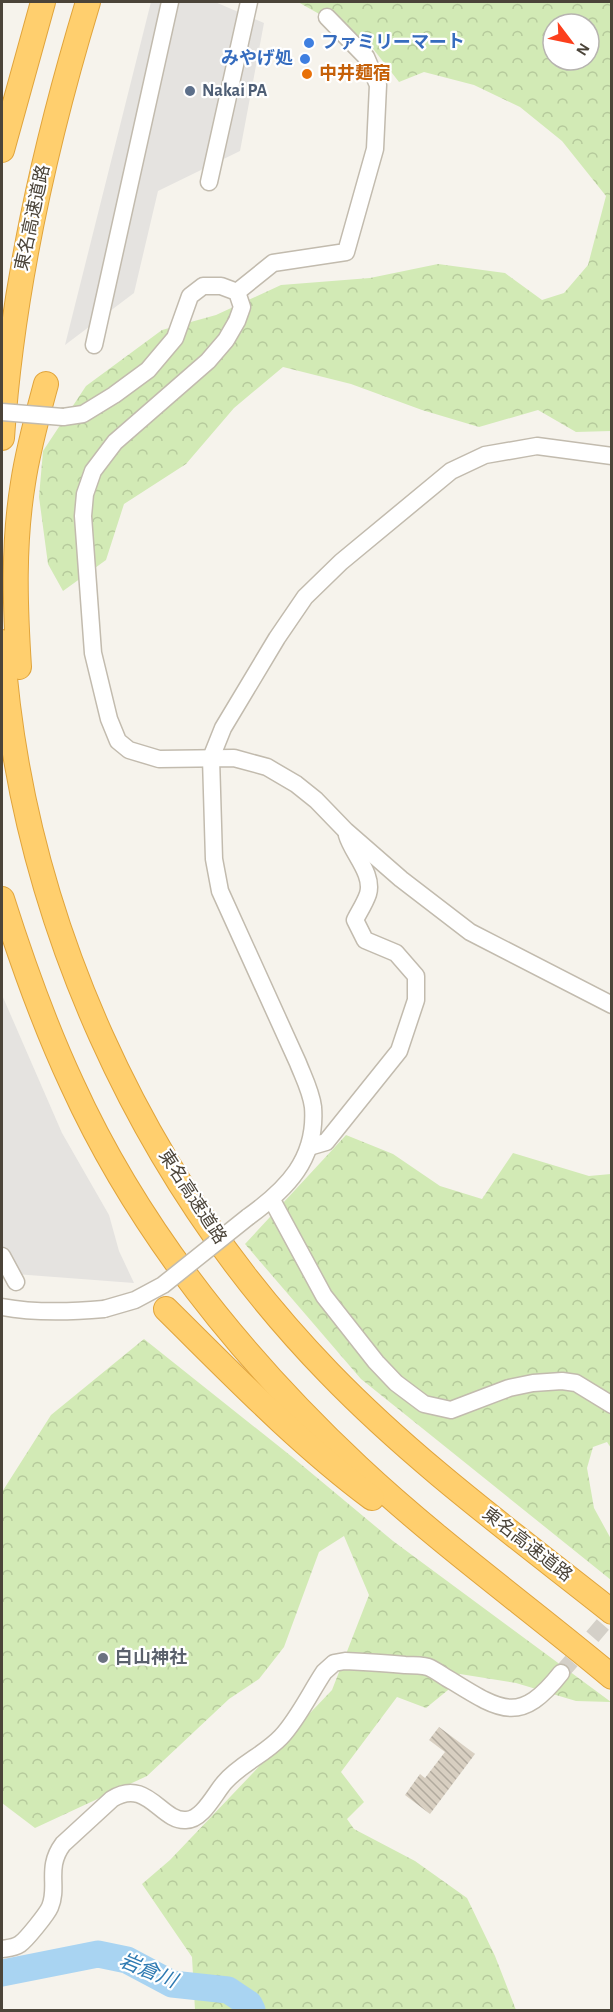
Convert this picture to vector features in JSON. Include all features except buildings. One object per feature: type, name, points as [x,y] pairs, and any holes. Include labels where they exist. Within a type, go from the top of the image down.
[{"type":"highway","points":[[2,139],[43,2]]},
{"type":"highway","name":"東名高速道路","points":[[2,438],[5,386],[15,309],[31,224],[53,125],[88,2]]},
{"type":"highway","points":[[2,150],[13,104]]},
{"type":"highway","points":[[46,384],[23,484],[17,543],[15,598],[20,701],[29,761],[49,849],[114,1061]]},
{"type":"highway","name":"東名高速道路","points":[[2,642],[10,722],[32,836],[72,964],[114,1061],[164,1156],[202,1218],[242,1272],[305,1348],[397,1439],[462,1494],[612,1612]]},
{"type":"highway","points":[[2,899],[33,990],[73,1086],[119,1173],[166,1245],[237,1341],[296,1407],[368,1476],[466,1561],[612,1677]]},
{"type":"highway","points":[[166,1309],[272,1413],[344,1477],[394,1515],[466,1561]]},
{"type":"street","points":[[94,345],[170,2]]},
{"type":"street","points":[[209,182],[249,2]]},
{"type":"street","points":[[237,292],[273,263],[346,252],[375,149],[378,85],[366,57],[327,17]]},
{"type":"street","points":[[2,412],[63,417],[82,414],[114,395],[148,370],[175,338],[190,296],[203,286],[221,286],[237,292]]},
{"type":"street","points":[[237,292],[242,307],[237,321],[225,340],[208,361],[115,442],[93,471],[85,494],[83,516],[93,653],[109,719],[118,741],[129,750],[159,759],[234,758],[267,767],[296,784],[316,800],[346,831],[401,879],[471,932],[612,1005]]},
{"type":"street","points":[[2,1307],[81,1311],[104,1309],[135,1300],[163,1284],[272,1200],[289,1184],[309,1147],[313,1106],[308,1086],[220,891],[214,859],[211,758],[223,728],[277,638],[305,597],[341,562],[451,471],[485,455],[537,446],[612,456]]},
{"type":"street","points":[[309,1147],[326,1142],[399,1051],[416,1000],[416,976],[396,953],[365,940],[355,920],[369,892],[367,876],[350,846],[346,831]]},
{"type":"street","points":[[272,1200],[324,1296],[376,1362],[396,1383],[424,1404],[451,1410],[509,1388],[533,1383],[562,1381],[576,1383],[612,1406]]},
{"type":"street","points":[[2,1256],[16,1282]]},
{"type":"street","points":[[2,1949],[20,1944],[50,1907],[57,1851],[112,1799],[121,1794],[132,1793],[142,1796],[175,1818],[183,1821],[192,1820],[200,1814],[226,1780],[279,1739],[324,1672],[334,1663],[345,1661],[428,1667],[475,1703],[522,1707],[534,1702],[561,1672]]},
{"type":"green space","points":[[298,2],[611,2],[611,431],[576,432],[538,410],[479,427],[422,410],[351,384],[283,367],[234,408],[186,464],[124,504],[106,560],[63,591],[48,564],[39,497],[43,451],[86,386],[162,330],[216,315],[281,285],[370,278],[438,264],[505,273],[542,300],[564,293],[588,265],[606,196],[562,141],[520,107],[474,85],[424,72],[399,82],[367,41]]},
{"type":"green space","points":[[346,1135],[393,1154],[440,1186],[482,1199],[513,1153],[589,1176],[611,1174],[611,1448],[607,1442],[593,1447],[587,1468],[594,1508],[611,1539],[611,1580],[361,1379],[245,1244]]},
{"type":"green space","points":[[144,1339],[393,1541],[611,1702],[576,1701],[516,1683],[460,1674],[448,1690],[426,1708],[397,1697],[341,1772],[364,1802],[347,1819],[354,1829],[415,1861],[467,1898],[495,1956],[516,2010],[195,2010],[192,1957],[142,1884],[170,1860],[332,1690],[369,1595],[344,1536],[319,1552],[284,1647],[259,1679],[229,1699],[147,1776],[35,1828],[2,1803],[2,1492],[51,1415]]},
{"type":"shaded area","points":[[151,2],[215,2],[264,23],[240,151],[158,191],[134,293],[65,345]]},
{"type":"shaded area","points":[[2,995],[62,1133],[109,1215],[119,1251],[134,1283],[2,1273]]},
{"type":"waterway","name":"岩倉川","points":[[2,1973],[98,1954],[127,1960],[172,1984],[228,1990],[249,2004],[252,2010]]},
{"type":"tunnel","points":[[561,1673],[612,1614]]},
{"type":"place","name":"ファミリーマート","points":[[309,43]]},
{"type":"place","name":"みやげ処","points":[[305,59]]},
{"type":"place","name":"中井麺宿","points":[[307,74]]},
{"type":"place","name":"Nakai PA","points":[[190,91]]},
{"type":"place","name":"白山神社","points":[[103,1658]]}]
